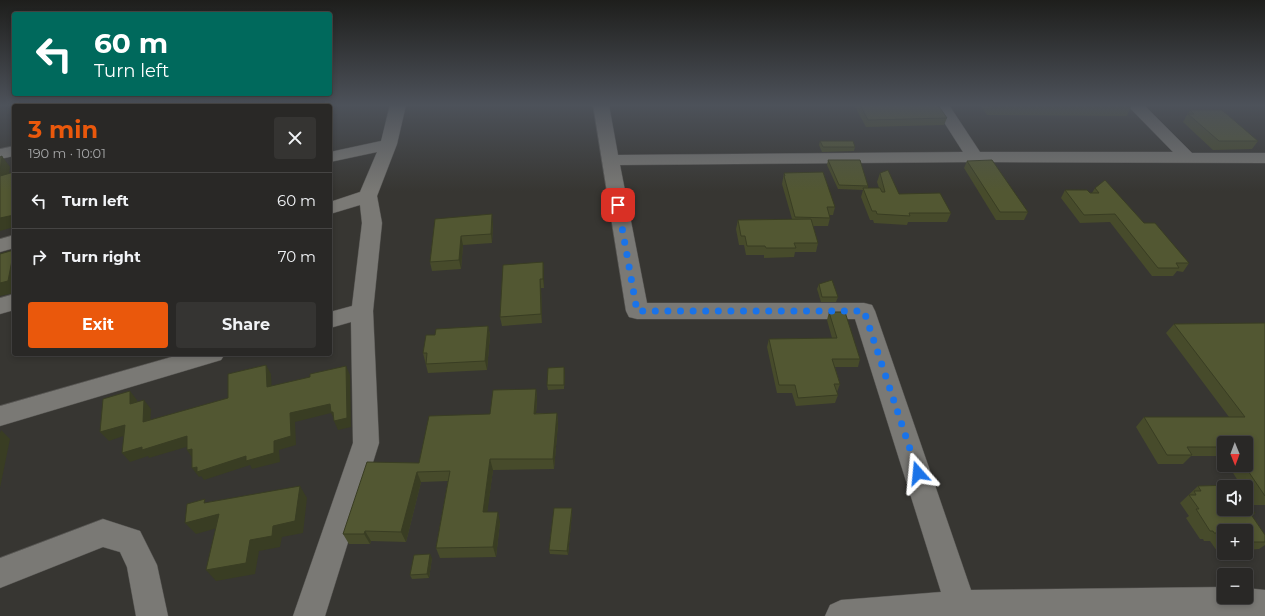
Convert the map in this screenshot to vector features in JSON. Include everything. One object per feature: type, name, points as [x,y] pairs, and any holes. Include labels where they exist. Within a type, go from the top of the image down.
[{"type":"street","points":[[309,616],[366,443],[362,311],[372,223],[368,196],[389,144],[391,134]]},
{"type":"street","points":[[606,134],[637,311],[864,311],[961,606]]},
{"type":"street","points":[[960,134],[975,156]]},
{"type":"street","points":[[1164,134],[1187,157]]},
{"type":"street","points":[[332,157],[389,144]]},
{"type":"street","points":[[0,154],[12,151]]},
{"type":"street","points":[[610,160],[975,156],[1265,158]]},
{"type":"street","points":[[332,207],[368,196]]},
{"type":"street","points":[[0,246],[12,243]]},
{"type":"street","points":[[0,306],[12,303]]},
{"type":"street","points":[[332,319],[362,311]]},
{"type":"street","points":[[0,416],[206,356]]},
{"type":"street","points":[[0,573],[103,533],[130,541],[142,565],[152,616]]},
{"type":"street","points":[[841,616],[961,606],[1123,603],[1243,603],[1265,606]]},
{"type":"building","points":[[1211,134],[1250,134],[1258,141],[1219,141]]},
{"type":"building","points":[[820,141],[853,141],[855,147],[823,147]]},
{"type":"building","points":[[2,156],[0,171],[0,157]]},
{"type":"building","points":[[828,160],[860,160],[868,186],[839,185]]},
{"type":"building","points":[[992,160],[1028,212],[1000,212],[967,161]]},
{"type":"building","points":[[888,170],[899,194],[940,193],[951,213],[909,213],[910,216],[877,214],[876,211],[872,211],[863,188],[880,188],[882,192],[885,192],[880,173]]},
{"type":"building","points":[[823,172],[835,207],[827,207],[830,218],[795,217],[784,173]]},
{"type":"building","points":[[12,173],[12,215],[0,218],[0,176]]},
{"type":"building","points":[[1105,180],[1144,223],[1155,223],[1189,263],[1176,263],[1179,268],[1158,268],[1115,214],[1084,215],[1065,190],[1087,190],[1090,193],[1099,193],[1095,188]]},
{"type":"building","points":[[492,214],[491,234],[461,236],[459,260],[430,262],[435,219]]},
{"type":"building","points":[[811,219],[818,243],[794,243],[796,248],[766,248],[765,246],[747,246],[745,236],[741,236],[738,220]]},
{"type":"building","points":[[12,251],[12,260],[8,281],[0,283],[0,254]]},
{"type":"building","points":[[543,262],[543,279],[540,279],[541,314],[500,317],[503,265]]},
{"type":"building","points":[[832,280],[838,297],[822,297],[819,284]]},
{"type":"building","points":[[829,312],[845,312],[860,359],[832,359],[840,384],[834,384],[838,395],[798,398],[795,385],[779,385],[769,339],[837,338]]},
{"type":"building","points":[[1265,323],[1265,496],[1249,472],[1253,472],[1253,436],[1217,436],[1217,447],[1187,447],[1192,455],[1167,455],[1144,417],[1245,417],[1174,324]]},
{"type":"building","points":[[488,326],[485,361],[426,364],[427,353],[423,353],[426,335],[435,335],[436,329]]},
{"type":"building","points":[[266,365],[267,387],[310,377],[310,374],[346,366],[347,418],[334,421],[330,404],[290,413],[291,436],[274,441],[274,453],[246,461],[246,456],[197,472],[197,467],[192,468],[192,449],[187,450],[187,436],[142,450],[142,447],[122,453],[125,425],[100,432],[103,399],[130,391],[130,404],[144,400],[143,422],[228,398],[228,374]]},
{"type":"building","points":[[564,367],[564,385],[547,385],[548,368]]},
{"type":"building","points":[[536,389],[534,414],[557,413],[553,459],[490,459],[483,512],[498,512],[493,547],[436,548],[450,471],[417,472],[401,532],[365,531],[364,534],[343,534],[367,462],[419,463],[429,416],[490,414],[493,390]]},
{"type":"building","points":[[1217,485],[1217,516],[1252,516],[1265,535],[1265,542],[1253,542],[1253,524],[1217,524],[1217,533],[1210,531],[1196,509],[1199,509],[1189,495],[1196,495],[1194,491],[1201,491],[1198,486]]},
{"type":"building","points":[[300,486],[295,521],[273,526],[272,536],[250,540],[246,563],[206,570],[219,514],[185,523],[187,504],[205,499],[204,503]]},
{"type":"building","points":[[554,508],[572,508],[567,551],[549,550]]},
{"type":"building","points":[[430,554],[427,574],[410,575],[414,555]]},
{"type":"route","points":[[618,205],[637,311],[864,311],[918,473]]}]
